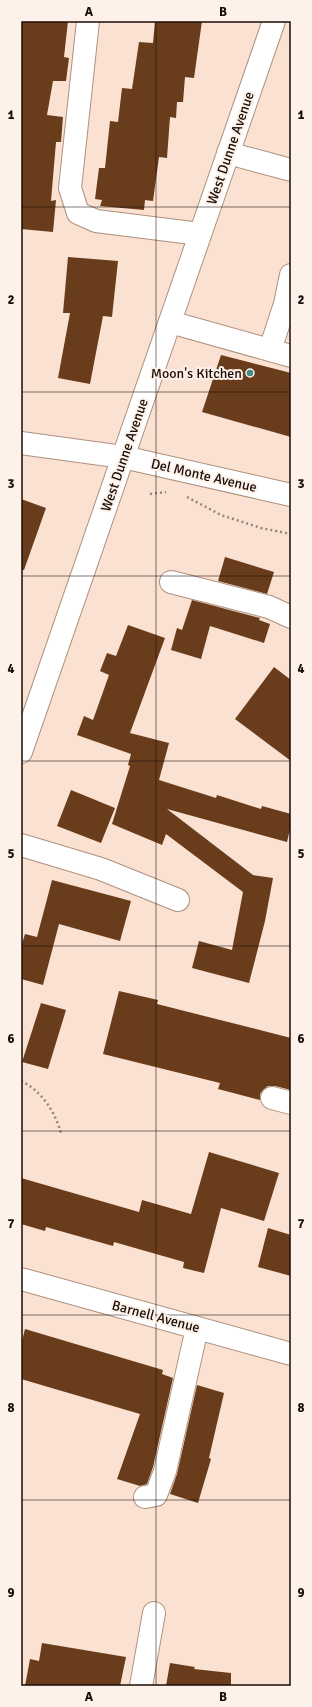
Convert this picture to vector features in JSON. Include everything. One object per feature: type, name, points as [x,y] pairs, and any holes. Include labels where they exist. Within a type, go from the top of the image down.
[{"type":"main road","points":[[88,21],[70,188],[78,213],[96,221],[200,234]]},
{"type":"main road","name":"West Dunne Avenue","points":[[21,752],[274,21]]},
{"type":"main road","points":[[228,153],[291,170]]},
{"type":"main road","points":[[270,350],[285,304],[291,275]]},
{"type":"main road","points":[[170,322],[291,356]]},
{"type":"main road","name":"Del Monte Avenue","points":[[21,443],[123,457],[291,495]]},
{"type":"main road","points":[[172,582],[269,608],[291,617]]},
{"type":"main road","points":[[21,846],[101,869],[178,900]]},
{"type":"main road","name":"Barnell Avenue","points":[[21,1279],[291,1354]]},
{"type":"main road","points":[[145,1497],[156,1495],[165,1471],[197,1328]]},
{"type":"main road","points":[[141,1686],[154,1614]]},
{"type":"path","points":[[150,494],[174,490]]},
{"type":"path","points":[[180,494],[221,514],[261,528],[291,534]]},
{"type":"path","points":[[21,1081],[28,1085],[48,1104],[57,1119],[61,1133]]},
{"type":"building","points":[[21,21],[68,21],[64,57],[69,58],[66,81],[53,81],[47,115],[63,117],[61,142],[56,142],[51,201],[56,200],[53,232],[21,229]]},
{"type":"building","points":[[155,21],[202,21],[194,78],[185,77],[183,102],[177,102],[176,118],[170,117],[167,158],[159,157],[153,201],[145,200],[144,210],[100,206],[102,200],[95,199],[99,168],[105,168],[110,121],[118,122],[122,88],[132,89],[139,42],[153,43]]},
{"type":"building","points":[[68,257],[118,261],[112,317],[103,316],[90,384],[58,378],[70,313],[63,313]]},
{"type":"building","points":[[221,355],[291,373],[291,437],[202,412]]},
{"type":"building","points":[[21,499],[46,508],[24,570],[21,570]]},
{"type":"building","points":[[225,557],[274,572],[267,594],[218,581]]},
{"type":"building","points":[[192,600],[260,618],[259,620],[270,624],[264,643],[210,626],[201,659],[171,650],[177,628],[182,630]]},
{"type":"building","points":[[128,625],[165,638],[130,733],[169,743],[159,780],[216,798],[217,795],[261,809],[262,806],[291,814],[291,825],[287,842],[167,809],[253,875],[273,878],[265,921],[249,983],[192,968],[199,941],[232,950],[243,892],[166,834],[162,845],[112,824],[130,766],[128,765],[131,754],[77,735],[84,716],[93,720],[109,675],[100,671],[107,653],[116,656]]},
{"type":"building","points":[[274,667],[291,680],[291,761],[235,719]]},
{"type":"building","points":[[71,790],[115,808],[101,843],[57,826]]},
{"type":"building","points":[[52,880],[131,901],[120,941],[59,924],[43,985],[21,979],[21,947],[25,934],[37,937]]},
{"type":"building","points":[[119,991],[158,1000],[157,1004],[291,1038],[291,1090],[268,1086],[260,1094],[260,1100],[218,1089],[220,1083],[103,1054]]},
{"type":"building","points":[[41,1003],[66,1010],[48,1069],[22,1062]]},
{"type":"building","points":[[209,1152],[279,1173],[264,1221],[221,1208],[204,1273],[183,1268],[184,1262],[114,1242],[113,1246],[46,1227],[45,1231],[21,1224],[21,1178],[139,1212],[142,1200],[191,1214]]},
{"type":"building","points":[[268,1228],[291,1235],[291,1276],[258,1267]]},
{"type":"building","points":[[25,1329],[163,1370],[162,1374],[173,1378],[153,1467],[147,1484],[140,1486],[117,1479],[140,1414],[21,1379],[21,1345]]},
{"type":"building","points":[[197,1385],[224,1393],[209,1458],[211,1459],[198,1503],[170,1494],[177,1474]]},
{"type":"building","points":[[42,1643],[126,1657],[120,1686],[25,1686],[30,1659],[39,1661]]},
{"type":"building","points":[[170,1663],[195,1667],[194,1669],[231,1673],[231,1686],[166,1686]]},
{"type":"place","name":"Moon's Kitchen","points":[[250,373]]}]
